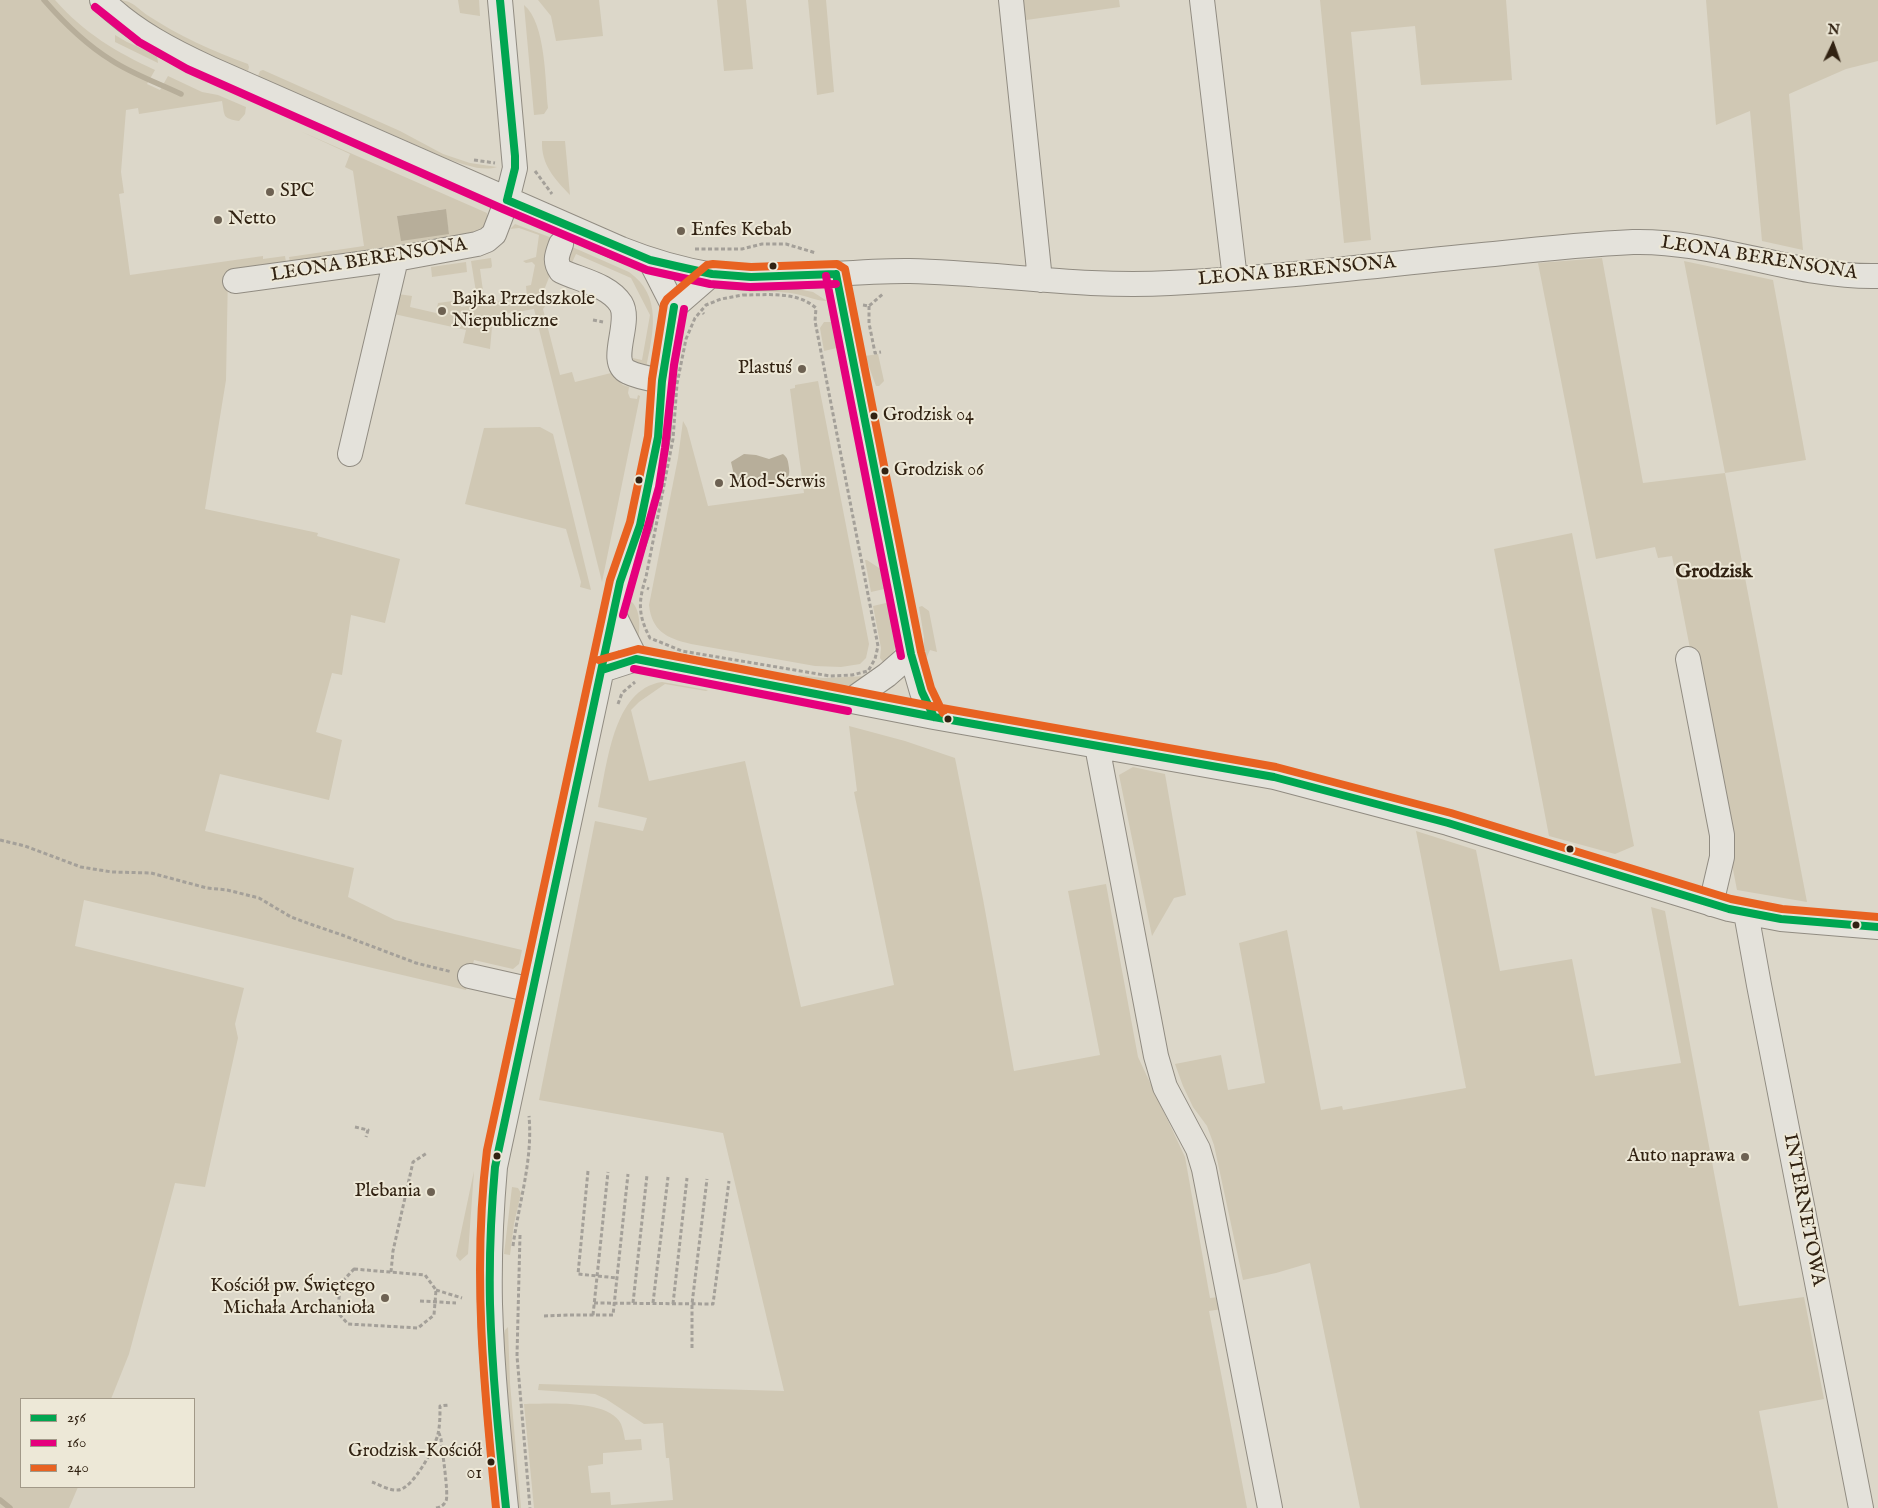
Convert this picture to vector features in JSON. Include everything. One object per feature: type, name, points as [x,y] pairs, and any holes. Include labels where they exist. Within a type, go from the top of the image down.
[{"type":"street","name":"LEONA BERENSONA","points":[[102,0],[130,23],[158,42],[191,60],[507,200],[650,260],[712,274],[751,277],[1039,269],[1111,284],[1167,284],[1548,249],[1632,242],[1670,242],[1811,271],[1878,276]]},
{"type":"street","points":[[500,0],[515,156],[515,168],[507,200]]},
{"type":"street","points":[[1011,0],[1039,269]]},
{"type":"street","points":[[1202,0],[1235,279]]},
{"type":"street","points":[[1029,41],[1051,243],[1048,257],[1039,269]]},
{"type":"street","name":"LEONA BERENSONA","points":[[235,281],[396,258],[477,244],[487,240],[494,234],[507,200]]},
{"type":"street","points":[[561,244],[556,257],[556,264],[561,271],[611,293],[621,305],[625,318],[619,354],[620,365],[627,372],[662,381]]},
{"type":"street","points":[[350,454],[396,258]]},
{"type":"street","points":[[506,1508],[497,1421],[490,1305],[490,1222],[497,1152],[613,613],[620,582],[640,525],[658,437],[662,381],[674,308],[650,260]]},
{"type":"street","points":[[674,308],[712,274]]},
{"type":"street","points":[[836,274],[911,654],[922,692],[934,717]]},
{"type":"street","points":[[613,613],[636,659]]},
{"type":"street","points":[[850,701],[887,675],[911,654]]},
{"type":"street","points":[[602,670],[636,659],[934,717],[1228,768],[1327,790],[1494,837],[1710,904],[1746,913],[1790,920],[1878,927]]},
{"type":"street","points":[[1688,660],[1722,834],[1722,857],[1710,904]]},
{"type":"street","points":[[1097,746],[1156,1056],[1165,1087],[1198,1149],[1204,1169],[1270,1508]]},
{"type":"street","name":"INTERNETOWA","points":[[1746,913],[1862,1508]]},
{"type":"street","points":[[470,976],[532,990]]},
{"type":"path","points":[[526,170],[535,171],[549,192],[554,196]]},
{"type":"path","points":[[693,250],[701,248],[742,249],[762,244],[786,244],[820,254]]},
{"type":"path","points":[[869,306],[885,293],[884,284]]},
{"type":"path","points":[[855,303],[869,306]]},
{"type":"path","points":[[869,306],[869,323],[875,353],[881,352]]},
{"type":"path","points":[[816,308],[815,321],[877,640],[878,653],[868,670]]},
{"type":"path","points":[[0,840],[25,846],[81,867],[112,872],[151,873],[207,888],[227,890],[259,898],[291,917],[416,963],[470,976]]},
{"type":"path","points":[[355,1127],[368,1130],[366,1137]]},
{"type":"path","points":[[391,1272],[392,1251],[413,1162],[427,1153]]},
{"type":"path","points":[[588,1171],[578,1274],[617,1278]]},
{"type":"path","points":[[593,1315],[608,1172]]},
{"type":"path","points":[[544,1316],[613,1315],[628,1174]]},
{"type":"path","points":[[633,1303],[647,1175]]},
{"type":"path","points":[[653,1304],[668,1176]]},
{"type":"path","points":[[673,1304],[687,1178]]},
{"type":"path","points":[[692,1348],[692,1304],[707,1179]]},
{"type":"path","points":[[594,1303],[712,1304],[729,1181]]},
{"type":"path","points":[[520,1235],[517,1356],[530,1508]]},
{"type":"path","points":[[436,1290],[434,1315],[418,1328],[348,1324],[338,1313],[340,1284],[354,1269],[425,1275],[436,1290],[462,1298]]},
{"type":"path","points":[[420,1301],[456,1303]]},
{"type":"path","points":[[372,1482],[397,1490],[404,1489],[423,1465],[435,1445],[439,1433],[440,1406],[449,1405]]},
{"type":"path","points":[[436,1508],[443,1505],[447,1500],[448,1490],[439,1433]]},
{"type":"shaded area","points":[[0,0],[55,0],[77,22],[101,41],[155,70],[147,84],[160,90],[168,76],[202,92],[218,95],[246,107],[245,114],[239,121],[225,116],[222,101],[139,114],[138,108],[126,110],[121,172],[124,193],[119,194],[130,275],[263,256],[263,259],[285,256],[286,262],[228,272],[226,380],[205,509],[318,533],[317,536],[400,559],[385,623],[351,615],[342,675],[332,673],[316,732],[342,740],[329,800],[220,774],[205,831],[354,868],[348,897],[395,920],[522,950],[519,964],[513,969],[474,960],[466,990],[84,900],[75,946],[244,988],[235,1024],[238,1038],[205,1187],[175,1183],[129,1354],[111,1398],[20,1398],[20,1488],[78,1488],[69,1508],[0,1508]]},
{"type":"shaded area","points":[[117,0],[130,3],[171,30],[248,64],[248,71],[214,59],[155,29]]},
{"type":"shaded area","points":[[458,0],[479,0],[480,16],[460,13]]},
{"type":"shaded area","points":[[538,0],[599,0],[603,36],[556,41],[551,16]]},
{"type":"shaded area","points":[[717,0],[746,0],[753,69],[724,71]]},
{"type":"shaded area","points":[[808,0],[826,0],[834,92],[817,95]]},
{"type":"shaded area","points":[[1017,0],[1119,0],[1120,7],[1019,21]]},
{"type":"shaded area","points":[[1320,0],[1506,0],[1512,80],[1421,85],[1415,26],[1351,32],[1371,240],[1344,243]]},
{"type":"shaded area","points":[[1706,0],[1878,0],[1878,61],[1846,69],[1789,94],[1803,250],[1762,241],[1750,111],[1716,125]]},
{"type":"shaded area","points":[[524,5],[531,13],[537,25],[543,53],[548,108],[544,114],[534,115]]},
{"type":"shaded area","points":[[115,35],[157,55],[158,63],[115,42]]},
{"type":"shaded area","points":[[263,70],[400,131],[443,154],[470,163],[497,167],[485,169],[448,159],[258,76],[260,71]]},
{"type":"shaded area","points":[[300,131],[487,213],[487,221],[481,232],[290,262],[289,257],[364,246],[353,171],[345,167],[350,154]],"holes":[[[445,209],[449,234],[397,216]]]},
{"type":"shaded area","points":[[542,141],[565,141],[570,195],[554,177],[546,164],[542,150]]},
{"type":"shaded area","points":[[446,209],[449,234],[401,241],[397,216]]},
{"type":"shaded area","points":[[515,224],[552,238],[546,257],[546,266],[550,275],[542,295],[554,293],[556,303],[546,305],[543,309],[560,375],[572,372],[575,382],[611,373],[623,385],[629,387],[628,393],[630,398],[637,399],[638,395],[640,396],[602,582],[534,309],[493,316],[490,349],[463,343],[466,330],[394,314],[398,294],[412,296],[410,307],[436,313],[438,303],[460,300],[461,307],[506,300],[506,295],[509,294],[510,299],[527,297],[526,286],[531,285],[535,265],[532,262],[526,263],[523,261],[536,257],[539,235],[519,228],[510,229]]},
{"type":"shaded area","points":[[570,246],[629,272],[647,292],[653,316],[653,329],[646,368],[635,367],[628,357],[642,360],[650,315],[631,278],[576,254],[570,267],[565,258]]},
{"type":"shaded area","points":[[491,258],[491,268],[480,269],[484,298],[477,298],[471,261]]},
{"type":"shaded area","points":[[1602,258],[1643,483],[1725,473],[1807,902],[1737,890],[1672,556],[1658,558],[1655,547],[1596,559],[1538,263]]},
{"type":"shaded area","points":[[1684,261],[1773,280],[1806,460],[1725,473]]},
{"type":"shaded area","points":[[466,262],[467,272],[432,277],[431,267]]},
{"type":"shaded area","points":[[787,287],[813,292],[827,301],[790,293],[748,292],[754,289]]},
{"type":"shaded area","points":[[824,322],[836,322],[841,347],[824,351],[820,328]]},
{"type":"shaded area","points":[[878,354],[884,381],[879,386],[876,386],[865,356]]},
{"type":"shaded area","points":[[818,381],[869,644],[866,658],[860,664],[841,667],[815,666],[691,644],[668,636],[653,621],[649,605],[678,458],[683,421],[687,428],[708,506],[804,493],[790,389],[795,388],[795,385]]},
{"type":"shaded area","points":[[540,427],[553,434],[591,590],[580,587],[581,582],[566,529],[465,504],[484,428]]},
{"type":"shaded area","points":[[744,454],[769,459],[783,454],[787,458],[788,463],[789,474],[787,478],[780,483],[759,485],[756,478],[735,479],[731,462]]},
{"type":"shaded area","points":[[1572,533],[1634,846],[1615,854],[1549,836],[1494,549]]},
{"type":"shaded area","points":[[865,560],[885,572],[887,584],[884,589],[871,592]]},
{"type":"shaded area","points":[[626,598],[635,606],[639,617],[638,642],[624,622]]},
{"type":"shaded area","points":[[886,603],[892,606],[896,638],[894,652],[886,666],[880,658],[881,648],[873,606]]},
{"type":"shaded area","points":[[922,606],[929,611],[937,652],[930,650],[926,659],[924,659],[924,637],[919,607]]},
{"type":"shaded area","points":[[798,675],[823,678],[867,676],[852,685],[827,686],[801,681]]},
{"type":"shaded area","points":[[662,682],[708,690],[665,684],[631,710],[649,781],[745,761],[801,1007],[894,985],[854,792],[857,791],[849,726],[905,741],[955,758],[1014,1071],[1100,1055],[1068,891],[1106,884],[1138,1057],[1185,1157],[1210,1298],[1219,1297],[1222,1309],[1209,1311],[1247,1508],[534,1508],[524,1404],[577,1405],[604,1410],[614,1416],[621,1424],[625,1440],[641,1439],[642,1450],[603,1453],[603,1464],[588,1466],[591,1493],[610,1492],[611,1505],[673,1500],[669,1458],[666,1458],[663,1423],[644,1424],[595,1394],[538,1390],[539,1384],[784,1391],[723,1133],[539,1100],[595,821],[643,831],[647,818],[598,807],[609,752],[622,714],[632,699],[645,688]]},
{"type":"shaded area","points":[[1133,767],[1165,774],[1186,895],[1174,898],[1152,936],[1119,775]]},
{"type":"shaded area","points":[[1416,831],[1476,850],[1500,971],[1572,959],[1595,1076],[1681,1063],[1651,907],[1665,911],[1739,1306],[1804,1297],[1824,1399],[1759,1411],[1778,1508],[1360,1508],[1310,1263],[1243,1280],[1214,1145],[1207,1126],[1193,1107],[1175,1064],[1221,1055],[1228,1090],[1265,1083],[1239,943],[1287,930],[1321,1110],[1342,1106],[1343,1110],[1466,1088]]},
{"type":"shaded area","points":[[474,1171],[468,1254],[460,1261],[456,1256]]},
{"type":"shaded area","points":[[512,1187],[518,1188],[521,1193],[510,1255],[504,1254]]},
{"type":"shaded area","points":[[508,1327],[510,1383],[521,1508],[516,1508],[503,1339],[505,1330]]},
{"type":"waterway","points":[[44,0],[75,33],[101,54],[128,70],[181,94]]},
{"type":"waterway","points":[[0,1500],[10,1508]]},
{"type":"transit line","name":"256","points":[[500,0],[515,156],[515,168],[507,200]]},
{"type":"transit line","name":"160","points":[[95,7],[139,42],[187,69],[503,209],[647,270],[710,284],[750,287],[836,284]]},
{"type":"transit line","name":"256","points":[[507,200],[650,260],[676,266],[712,274],[751,277],[836,274]]},
{"type":"transit line","name":"240","points":[[496,1508],[481,1329],[480,1240],[487,1150],[610,580],[630,522],[648,436],[652,379],[664,304],[667,299],[707,265],[751,267],[837,264],[845,269],[921,652],[931,688],[943,713]]},
{"type":"transit line","name":"256","points":[[836,274],[911,654],[922,692],[934,717]]},
{"type":"transit line","name":"160","points":[[826,276],[901,656]]},
{"type":"transit line","name":"256","points":[[506,1508],[498,1432],[490,1304],[492,1201],[495,1167],[620,582],[640,525],[658,437],[662,381],[674,307]]},
{"type":"transit line","name":"160","points":[[623,615],[659,487],[674,365],[684,309]]},
{"type":"transit line","name":"240","points":[[599,660],[638,649],[936,707],[1276,767],[1451,813],[1731,899],[1782,909],[1878,917]]},
{"type":"transit line","name":"256","points":[[602,670],[636,659],[934,717],[1274,777],[1448,823],[1729,909],[1781,919],[1878,927]]},
{"type":"transit line","name":"160","points":[[634,669],[848,711]]},
{"type":"place","name":"SPC","points":[[270,192]]},
{"type":"place","name":"Netto","points":[[218,220]]},
{"type":"place","name":"Enfes Kebab","points":[[681,231]]},
{"type":"place","name":"Bajka Przedszkole Niepubliczne","points":[[442,311]]},
{"type":"place","name":"Plastuś","points":[[802,369]]},
{"type":"place","name":"Grodzisk 04","points":[[874,416]]},
{"type":"place","name":"Grodzisk 06","points":[[885,471]]},
{"type":"place","name":"Mod-Serwis","points":[[719,483]]},
{"type":"place","name":"Auto naprawa","points":[[1745,1157]]},
{"type":"place","name":"Plebania","points":[[431,1192]]},
{"type":"place","name":"Kościół pw. Świętego Michała Archanioła","points":[[385,1298]]},
{"type":"place","name":"Grodzisk-Kościół 01","points":[[491,1462]]},
{"type":"district","name":"Grodzisk","points":[[1714,573]]}]
